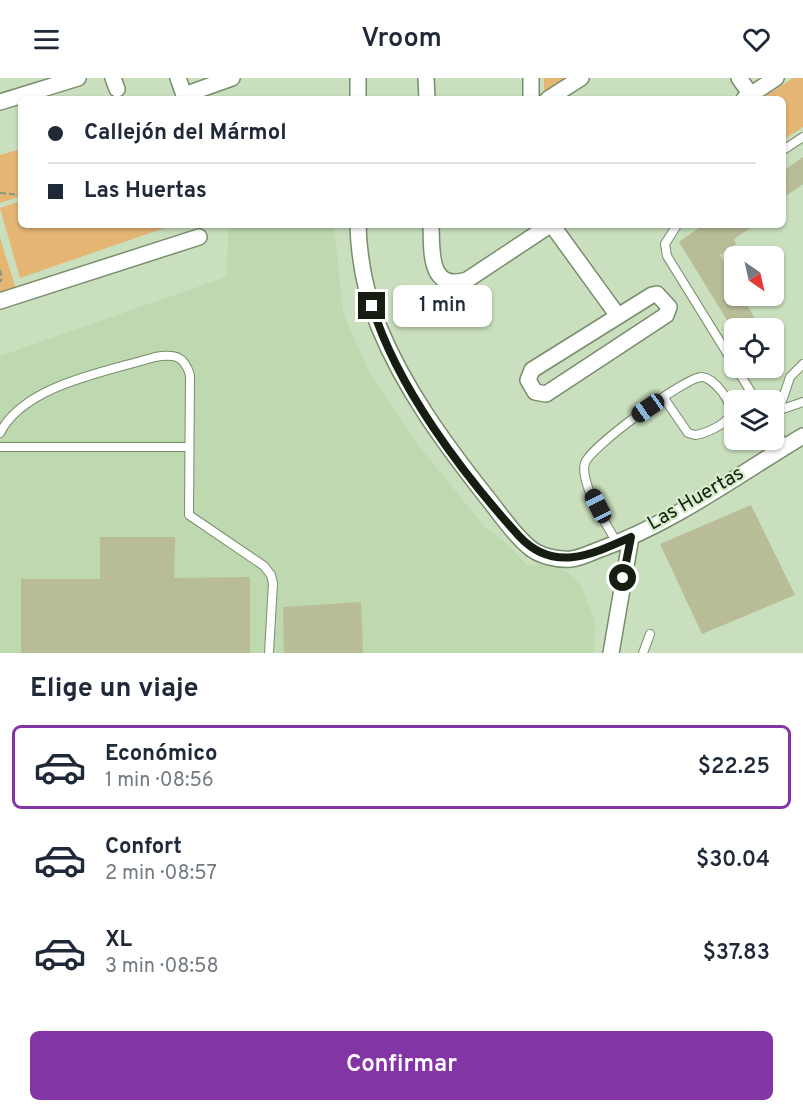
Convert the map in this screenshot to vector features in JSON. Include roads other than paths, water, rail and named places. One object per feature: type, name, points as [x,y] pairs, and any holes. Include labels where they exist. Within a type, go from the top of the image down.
[{"type":"street","points":[[20,96],[78,78]]},
{"type":"street","points":[[178,78],[184,96]]},
{"type":"street","points":[[187,96],[232,78]]},
{"type":"street","points":[[358,78],[358,96]]},
{"type":"street","points":[[426,78],[427,96]]},
{"type":"street","points":[[531,78],[531,96]]},
{"type":"street","points":[[553,96],[581,78]]},
{"type":"street","points":[[740,78],[747,96]]},
{"type":"street","points":[[749,96],[776,78]]},
{"type":"street","points":[[0,102],[18,96]]},
{"type":"street","name":"Las Huertas","points":[[358,228],[359,252],[367,288],[390,353],[433,425],[508,524],[529,548],[548,557],[572,559],[624,540],[803,436]]},
{"type":"street","points":[[431,228],[433,263],[437,273],[444,280],[456,284],[467,280],[546,228]]},
{"type":"street","points":[[553,228],[618,316]]},
{"type":"street","points":[[0,301],[199,237]]},
{"type":"street","points":[[652,295],[662,297],[669,307],[666,315],[617,349],[546,394],[535,392],[528,380],[532,370],[618,316],[652,295]]},
{"type":"street","points":[[611,653],[624,540]]},
{"type":"lane","points":[[786,148],[803,137]]},
{"type":"lane","points":[[675,228],[666,244],[667,256],[724,349]]},
{"type":"lane","points":[[0,433],[16,409],[44,392],[155,357],[174,354],[182,359],[190,375],[187,447],[189,515],[194,522],[264,566],[271,574],[273,583],[269,653]]},
{"type":"lane","points":[[784,393],[790,377],[803,364]]},
{"type":"lane","points":[[624,540],[588,488],[585,463],[592,453],[616,430],[664,398],[700,376],[709,378],[731,408],[730,415],[726,420],[695,435],[688,433],[664,398]]},
{"type":"lane","points":[[784,409],[803,402]]},
{"type":"lane","points":[[0,447],[187,447]]},
{"type":"lane","points":[[643,653],[650,634]]}]
